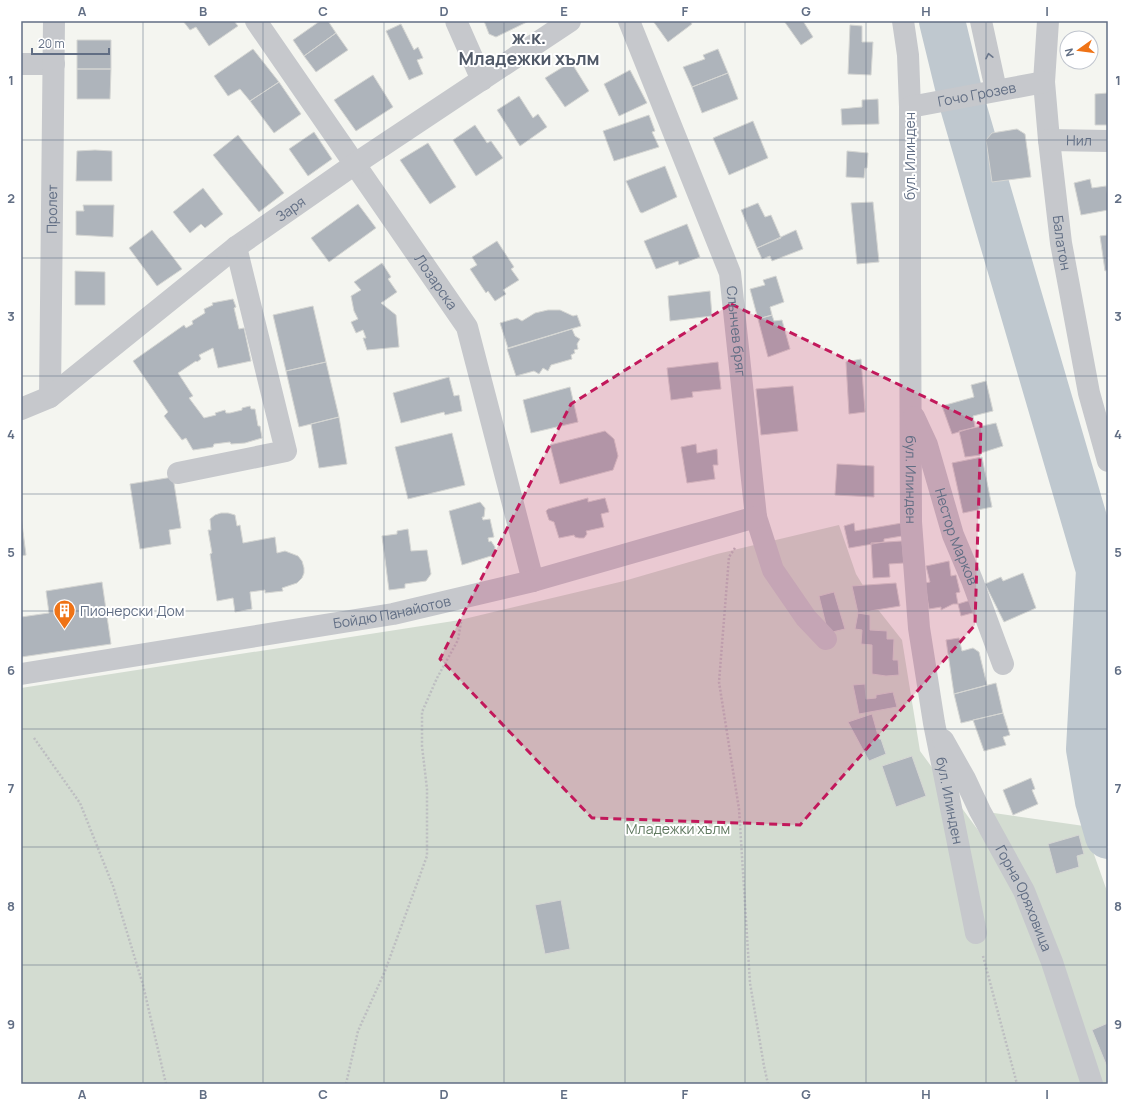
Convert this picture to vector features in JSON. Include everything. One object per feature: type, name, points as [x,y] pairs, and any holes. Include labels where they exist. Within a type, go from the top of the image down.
[{"type":"street","name":"Пролет","points":[[50,397],[54,21]]},
{"type":"street","name":"Лозарска","points":[[256,21],[467,327],[533,581]]},
{"type":"street","points":[[456,21],[482,80]]},
{"type":"street","name":"Заря","points":[[21,410],[50,397],[236,247],[355,164],[570,21]]},
{"type":"street","name":"Слънчев бряг","points":[[629,21],[730,273],[756,517],[772,570],[806,618],[826,639]]},
{"type":"street","name":"бул. Илинден","points":[[904,21],[908,55],[910,107],[911,522],[919,628],[934,723],[976,933]]},
{"type":"street","points":[[981,21],[996,90]]},
{"type":"street","name":"Балатон","points":[[1048,21],[1044,82],[1060,243],[1089,393],[1108,461]]},
{"type":"street","points":[[21,64],[54,64]]},
{"type":"street","name":"Гочо Грозев","points":[[910,107],[1044,82]]},
{"type":"street","name":"Нил","points":[[1049,140],[1108,141]]},
{"type":"street","points":[[178,473],[286,452],[236,247]]},
{"type":"street","name":"Нестор Марков","points":[[911,410],[927,445],[953,535],[975,587],[1003,664]]},
{"type":"street","name":"Бойдю Панайотов","points":[[21,674],[393,614],[533,581],[756,517]]},
{"type":"street","name":"Горна Оряховица","points":[[934,723],[1024,891],[1052,962],[1092,1084]]},
{"type":"path","points":[[729,557],[719,682],[740,809],[750,983],[768,1084]]},
{"type":"path","points":[[346,1084],[358,1031],[385,971],[427,856],[427,789],[422,746],[422,712],[437,678],[458,640],[465,598]]},
{"type":"path","points":[[34,738],[80,803],[114,886],[143,985],[166,1084]]},
{"type":"path","points":[[976,933],[1017,1084]]},
{"type":"highlighted area","points":[[731,304],[981,424],[975,625],[800,825],[592,818],[440,659],[571,404]]},
{"type":"green space","name":"Младежки хълм","points":[[839,525],[856,574],[876,607],[902,640],[920,751],[986,841],[980,811],[1084,826],[1108,894],[1108,1084],[21,1084],[21,688],[460,620],[624,581],[717,554]]},
{"type":"building","points":[[183,21],[234,21],[238,26],[209,46],[196,27],[190,30]]},
{"type":"building","points":[[320,21],[328,21],[336,33],[304,56],[293,40]]},
{"type":"building","points":[[484,21],[529,21],[496,37],[489,34]]},
{"type":"building","points":[[653,21],[690,21],[692,24],[668,42]]},
{"type":"building","points":[[784,21],[803,21],[813,37],[801,45]]},
{"type":"building","points":[[401,24],[414,50],[418,47],[423,58],[417,60],[423,74],[409,80],[386,31]]},
{"type":"building","points":[[850,25],[862,26],[862,42],[873,42],[871,75],[848,74]]},
{"type":"building","points":[[336,33],[348,50],[316,72],[304,56]]},
{"type":"building","points":[[77,40],[111,40],[111,69],[77,69]]},
{"type":"building","points":[[253,49],[279,82],[250,101],[240,89],[228,96],[214,76]]},
{"type":"building","points":[[718,49],[728,73],[692,87],[683,67],[705,59],[703,55]]},
{"type":"building","points":[[571,62],[589,91],[565,107],[545,78]]},
{"type":"building","points":[[77,69],[111,69],[110,99],[77,99]]},
{"type":"building","points":[[630,70],[647,103],[619,116],[604,84]]},
{"type":"building","points":[[728,73],[738,99],[702,113],[692,87]]},
{"type":"building","points":[[373,75],[393,107],[356,131],[334,100]]},
{"type":"building","points":[[279,82],[301,114],[274,133],[250,101]]},
{"type":"building","points":[[1108,93],[1108,125],[1095,125],[1095,94]]},
{"type":"building","points":[[519,96],[533,118],[538,114],[547,127],[520,146],[497,110]]},
{"type":"building","points":[[878,99],[879,124],[842,125],[841,109],[862,107],[862,100]]},
{"type":"building","points":[[649,115],[655,131],[652,132],[659,147],[614,161],[603,131]]},
{"type":"building","points":[[753,121],[768,158],[729,175],[713,138]]},
{"type":"building","points":[[475,125],[487,143],[491,141],[503,158],[476,176],[453,140]]},
{"type":"building","points":[[1017,129],[1025,134],[1031,177],[992,182],[986,140],[992,133]]},
{"type":"building","points":[[314,132],[332,159],[308,176],[289,149]]},
{"type":"building","points":[[238,135],[284,193],[259,212],[213,155]]},
{"type":"building","points":[[428,143],[456,187],[430,204],[400,160]]},
{"type":"building","points":[[77,151],[112,151],[112,181],[76,181]]},
{"type":"building","points":[[847,151],[868,153],[867,168],[865,168],[864,178],[846,177]]},
{"type":"building","points":[[665,166],[677,197],[642,213],[640,212],[626,181]]},
{"type":"building","points":[[1090,179],[1092,188],[1106,186],[1108,210],[1081,215],[1074,183]]},
{"type":"building","points":[[203,188],[223,214],[205,228],[201,224],[190,233],[173,212]]},
{"type":"building","points":[[873,202],[879,262],[857,264],[851,203]]},
{"type":"building","points":[[758,203],[765,217],[771,215],[781,238],[757,248],[741,210]]},
{"type":"building","points":[[358,204],[376,228],[329,262],[311,238]]},
{"type":"building","points":[[83,205],[114,205],[113,237],[76,235],[76,211],[84,211]]},
{"type":"building","points":[[687,224],[700,257],[679,265],[678,261],[656,269],[644,241]]},
{"type":"building","points":[[152,230],[182,269],[157,286],[129,248]]},
{"type":"building","points":[[796,230],[803,249],[772,261],[770,256],[762,259],[757,248]]},
{"type":"building","points":[[1108,235],[1108,270],[1105,271],[1100,236]]},
{"type":"building","points":[[497,241],[514,267],[511,269],[519,280],[503,290],[506,294],[495,301],[488,291],[486,293],[470,269],[477,265],[472,257]]},
{"type":"building","points":[[382,263],[391,277],[388,279],[397,292],[381,303],[396,315],[399,347],[367,350],[363,338],[366,338],[363,330],[356,333],[351,322],[358,319],[354,311],[351,296],[361,290],[354,282]]},
{"type":"building","points":[[75,271],[105,272],[105,305],[75,305]]},
{"type":"building","points":[[776,276],[784,302],[770,307],[772,315],[758,319],[750,289],[765,285],[763,280]]},
{"type":"building","points":[[710,291],[712,316],[670,321],[668,296]]},
{"type":"building","points":[[233,299],[236,307],[234,308],[239,329],[244,328],[251,361],[218,368],[213,348],[199,355],[201,359],[178,373],[193,396],[189,398],[204,418],[216,415],[215,413],[225,410],[226,413],[230,413],[250,406],[251,409],[255,409],[262,438],[245,443],[231,444],[230,442],[214,444],[213,447],[193,450],[186,438],[182,440],[164,416],[168,412],[133,361],[184,325],[186,328],[193,324],[192,321],[205,313],[204,309],[213,305],[212,303]]},
{"type":"building","points":[[313,306],[326,362],[286,371],[273,315]]},
{"type":"building","points":[[548,310],[560,310],[573,316],[577,315],[581,326],[508,348],[500,323],[517,318],[522,321],[535,313]]},
{"type":"building","points":[[772,315],[774,321],[782,320],[790,349],[768,357],[758,319]]},
{"type":"building","points":[[572,329],[575,336],[580,339],[577,344],[578,349],[574,350],[575,353],[571,355],[572,359],[551,365],[548,371],[543,368],[539,374],[534,371],[516,376],[507,349]]},
{"type":"building","points":[[861,359],[865,412],[849,414],[846,362]]},
{"type":"building","points":[[326,362],[339,417],[299,427],[286,371]]},
{"type":"building","points":[[718,362],[721,389],[692,392],[693,397],[671,400],[667,368]]},
{"type":"building","points":[[449,377],[454,396],[459,395],[462,411],[445,415],[444,412],[401,423],[393,393]]},
{"type":"building","points":[[986,381],[993,411],[973,416],[975,427],[952,434],[942,406],[974,397],[971,385]]},
{"type":"building","points":[[793,386],[798,431],[761,435],[756,389]]},
{"type":"building","points":[[570,387],[578,422],[531,433],[523,400]]},
{"type":"building","points":[[339,417],[347,464],[319,468],[311,424]]},
{"type":"building","points":[[996,423],[1003,446],[981,453],[981,455],[965,457],[959,431]]},
{"type":"building","points":[[605,431],[614,439],[618,456],[613,470],[560,484],[550,445]]},
{"type":"building","points":[[452,433],[465,485],[408,499],[395,447]]},
{"type":"building","points":[[696,444],[697,453],[717,449],[718,465],[713,465],[715,479],[687,483],[681,447]]},
{"type":"building","points":[[982,457],[992,507],[963,513],[952,463]]},
{"type":"building","points":[[837,464],[874,466],[874,497],[835,495]]},
{"type":"building","points":[[173,477],[181,528],[169,530],[171,544],[140,549],[130,484]]},
{"type":"building","points":[[588,498],[588,502],[605,498],[609,512],[601,514],[604,527],[586,531],[587,534],[584,538],[575,537],[574,535],[559,538],[554,522],[549,520],[546,511],[548,509]]},
{"type":"building","points":[[480,502],[485,508],[484,517],[482,517],[483,520],[490,519],[494,537],[488,538],[489,542],[491,541],[495,547],[494,555],[462,565],[449,511]]},
{"type":"building","points":[[221,513],[235,515],[237,526],[240,525],[243,543],[275,537],[277,553],[285,551],[298,556],[302,561],[304,573],[302,578],[297,583],[282,588],[283,591],[265,593],[265,590],[250,592],[252,609],[235,612],[233,598],[217,601],[208,530],[211,530],[210,519]]},
{"type":"building","points":[[21,516],[26,555],[21,556]]},
{"type":"building","points":[[854,523],[855,531],[902,523],[902,536],[884,539],[884,542],[849,548],[844,526]]},
{"type":"building","points":[[408,529],[411,551],[427,550],[431,574],[426,581],[405,584],[405,588],[389,590],[382,536],[397,534],[397,531]]},
{"type":"building","points":[[902,541],[904,563],[889,564],[890,577],[873,578],[871,543]]},
{"type":"building","points":[[949,561],[951,576],[956,575],[960,592],[956,593],[958,604],[953,604],[941,610],[941,607],[929,609],[925,583],[930,582],[926,566]]},
{"type":"building","points":[[1023,573],[1036,608],[1004,622],[985,584],[1001,577],[1003,581]]},
{"type":"building","name":"Пионерски Дом","points":[[102,582],[111,644],[21,657],[21,617],[49,613],[46,591]]},
{"type":"building","points":[[896,583],[900,606],[858,613],[852,586]]},
{"type":"building","points":[[834,592],[845,629],[828,633],[819,596]]},
{"type":"building","points":[[971,600],[976,612],[961,616],[958,604]]},
{"type":"building","points":[[858,613],[870,615],[870,630],[887,631],[887,639],[894,639],[893,660],[898,660],[899,675],[886,676],[872,674],[872,645],[861,644],[862,630],[855,629]]},
{"type":"building","points":[[959,638],[962,651],[973,648],[979,652],[987,685],[954,694],[946,640]]},
{"type":"building","points":[[996,683],[1003,713],[961,723],[954,694]]},
{"type":"building","points":[[865,684],[866,699],[876,698],[876,695],[893,692],[897,707],[859,714],[853,685]]},
{"type":"building","points":[[1003,713],[1010,735],[1003,737],[1006,745],[984,751],[973,720]]},
{"type":"building","points":[[872,714],[879,739],[881,739],[886,754],[869,761],[848,722]]},
{"type":"building","points":[[912,756],[926,796],[896,807],[882,766]]},
{"type":"building","points":[[1031,778],[1035,789],[1032,790],[1038,804],[1013,815],[1003,790]]},
{"type":"building","points":[[1079,835],[1084,854],[1077,856],[1079,867],[1056,874],[1048,844]]},
{"type":"building","points":[[561,900],[570,949],[545,954],[535,905]]},
{"type":"building","points":[[1108,1023],[1108,1069],[1092,1030]]},
{"type":"waterway","points":[[942,21],[961,99],[1099,570],[1089,749],[1098,801],[1108,836]]},
{"type":"place","name":"Пионерски Дом","points":[[65,630]]},
{"type":"district","name":"ж.к. Младежки хълм","points":[[529,48]]}]
